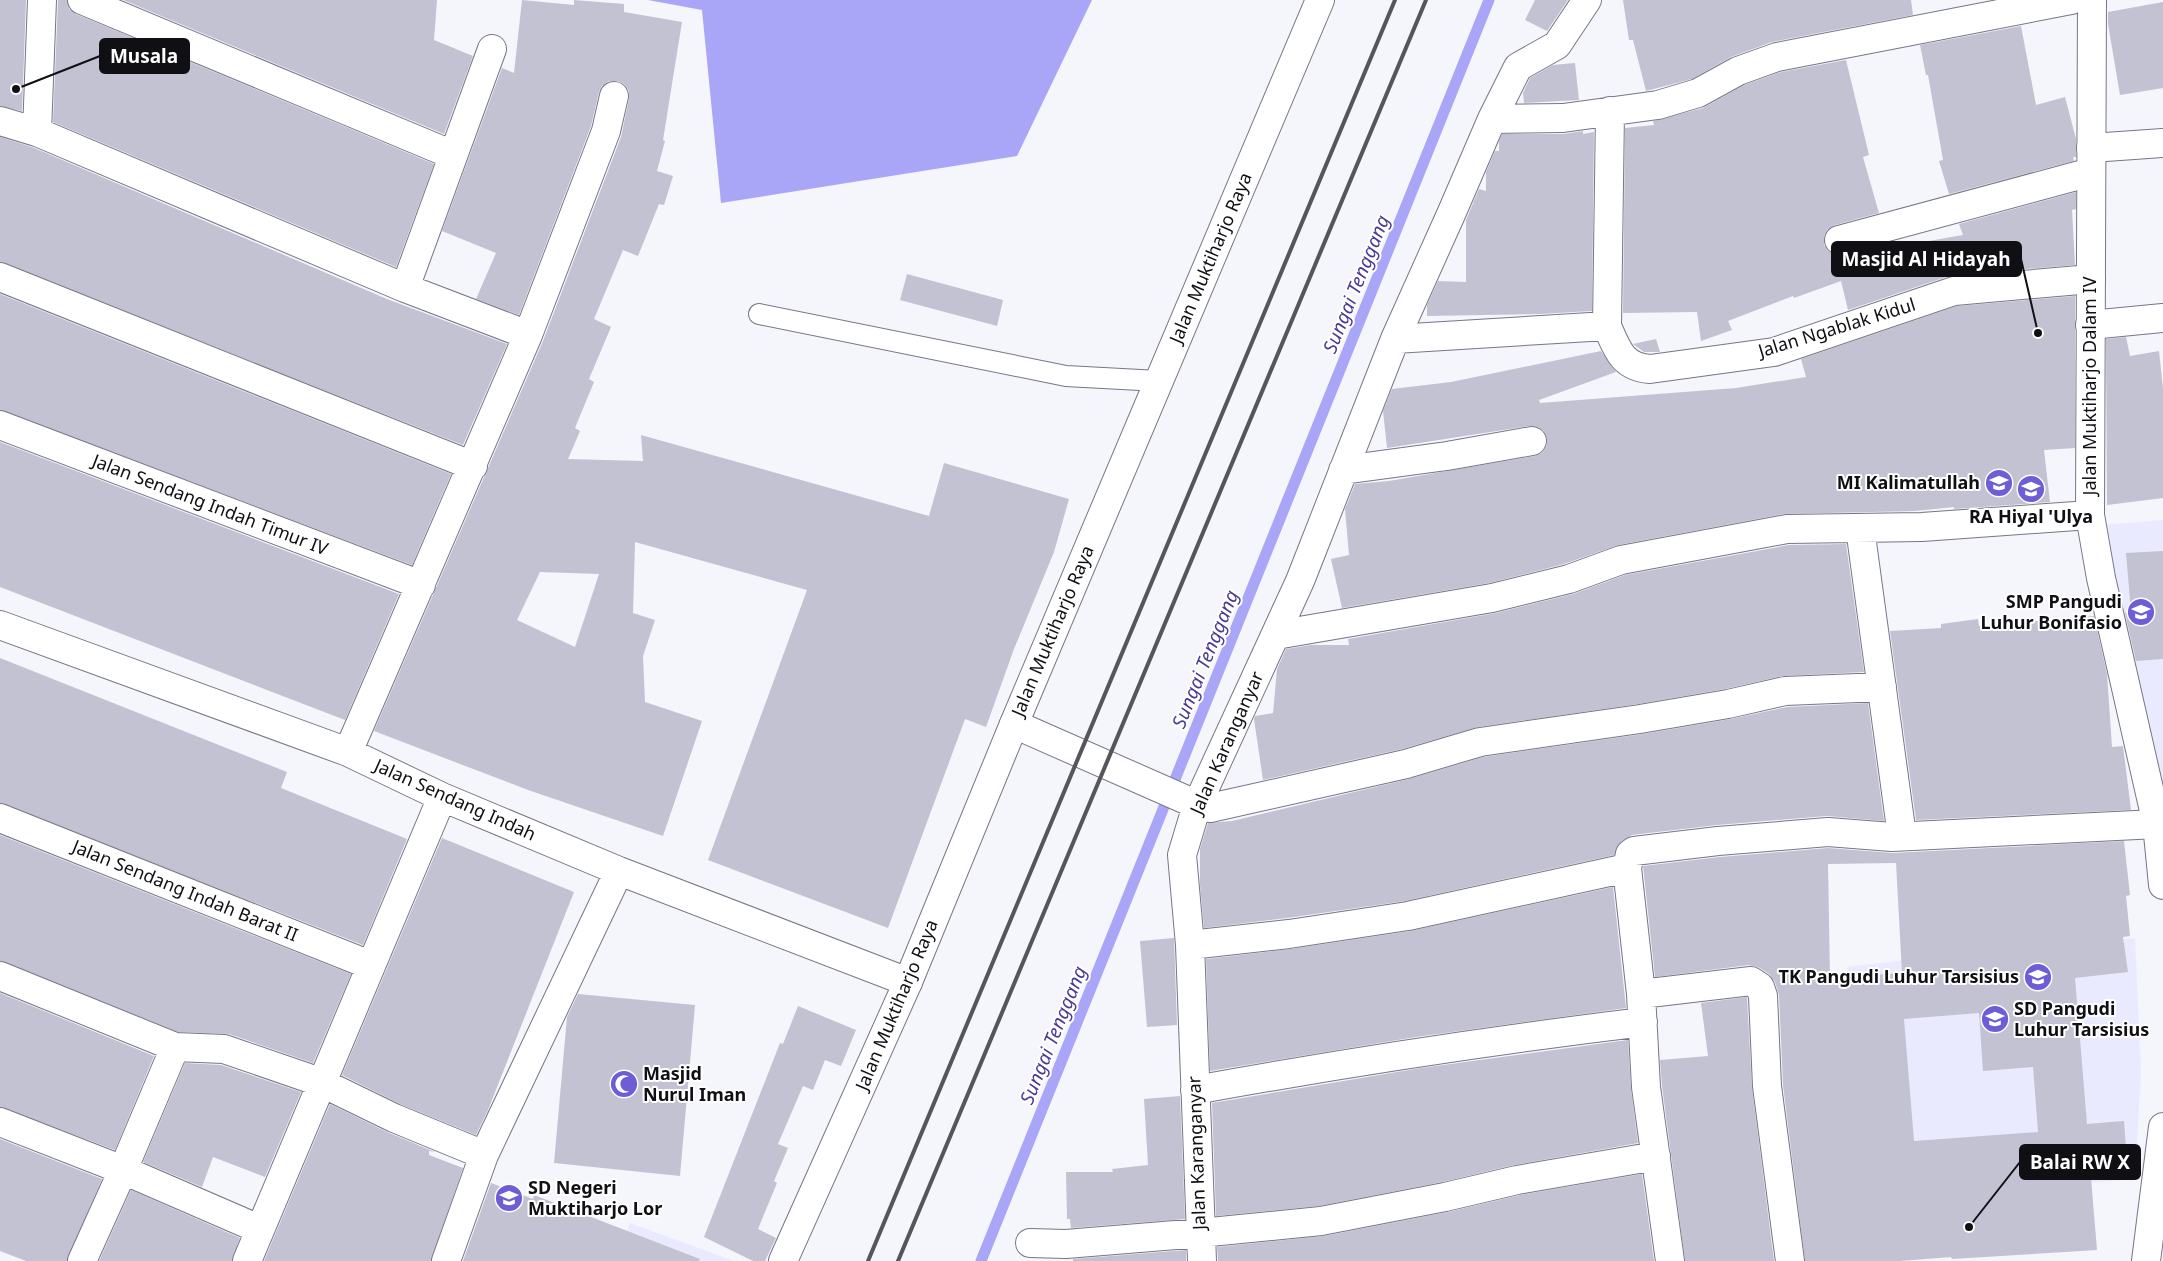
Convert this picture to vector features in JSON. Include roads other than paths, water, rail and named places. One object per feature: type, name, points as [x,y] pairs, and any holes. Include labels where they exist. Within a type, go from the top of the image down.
[{"type":"street","points":[[37,132],[42,0]]},
{"type":"street","points":[[82,0],[453,155]]},
{"type":"street","name":"Jalan Muktiharjo Raya","points":[[783,1261],[908,982],[1014,724],[1320,0]]},
{"type":"street","name":"Jalan Karanganyar","points":[[1202,1261],[1190,945],[1182,854],[1195,804],[1276,635],[1395,339],[1492,119],[1518,67],[1557,44],[1587,0]]},
{"type":"street","points":[[1492,119],[1563,118],[1658,105],[1698,93],[1738,71],[1778,57],[2071,0]]},
{"type":"street","name":"Jalan Muktiharjo Dalam IV","points":[[2092,0],[2090,516],[2157,824],[2163,885]]},
{"type":"street","points":[[404,288],[492,50]]},
{"type":"street","points":[[348,752],[528,335],[606,131],[614,96]]},
{"type":"street","points":[[1395,339],[1607,326],[1610,111]]},
{"type":"street","points":[[0,121],[37,132],[404,288],[528,335]]},
{"type":"street","points":[[1839,240],[2091,160],[2163,143]]},
{"type":"street","points":[[0,276],[473,466]]},
{"type":"street","name":"Jalan Ngablak Kidul","points":[[1607,326],[1620,354],[1636,368],[1650,369],[1774,352],[1954,291],[2091,280]]},
{"type":"street","points":[[2090,325],[2163,318]]},
{"type":"street","name":"Jalan Sendang Indah Timur IV","points":[[0,425],[421,585]]},
{"type":"street","points":[[1343,470],[1447,456],[1532,441]]},
{"type":"street","points":[[1276,635],[1492,598],[1570,579],[1621,560],[1777,530],[1922,527],[2090,516]]},
{"type":"street","points":[[1860,528],[1902,836]]},
{"type":"street","name":"Jalan Sendang Indah","points":[[0,625],[348,752],[442,798],[619,871],[908,982]]},
{"type":"street","points":[[1014,724],[1195,804],[1210,808],[1406,764],[1480,742],[1640,719],[1728,704],[1786,691],[1882,687]]},
{"type":"street","points":[[246,1261],[320,1082],[442,798]]},
{"type":"street","name":"Jalan Sendang Indah Barat II","points":[[0,818],[370,965]]},
{"type":"street","points":[[1670,1261],[1646,1087],[1641,994],[1627,868],[1628,858],[1634,851],[1718,841],[1828,832],[1902,836],[2157,824]]},
{"type":"street","points":[[1190,945],[1289,934],[1408,916],[1627,868]]},
{"type":"street","points":[[446,1261],[484,1155],[619,871]]},
{"type":"street","points":[[0,976],[175,1047],[224,1049],[320,1082],[394,1118],[484,1155]]},
{"type":"street","points":[[1641,994],[1751,981],[1760,987],[1763,996],[1767,1086],[1790,1261]]},
{"type":"street","points":[[1195,1090],[1280,1074],[1529,1036],[1643,1022]]},
{"type":"street","points":[[82,1261],[175,1047]]},
{"type":"street","points":[[0,1122],[123,1170],[259,1229]]},
{"type":"street","points":[[2146,1261],[2163,1127]]},
{"type":"street","points":[[1030,1243],[1066,1244],[1200,1233],[1321,1220],[1445,1197],[1517,1180],[1656,1156]]},
{"type":"lane","points":[[760,314],[1066,376],[1159,381]]},
{"type":"waterway","name":"Sungai Tenggang","points":[[981,1261],[1489,0]]},
{"type":"railway","points":[[868,1261],[1395,0]]},
{"type":"railway","points":[[898,1261],[1426,0]]},
{"type":"place","name":"Musala","points":[[16,89]]},
{"type":"place","name":"Masjid Al Hidayah","points":[[2038,333]]},
{"type":"place","name":"MI Kalimatullah","points":[[1999,483]]},
{"type":"place","name":"RA Hiyal 'Ulya","points":[[2031,489]]},
{"type":"place","name":"SMP Pangudi Luhur Bonifasio","points":[[2141,612]]},
{"type":"place","name":"TK Pangudi Luhur Tarsisius","points":[[2038,977]]},
{"type":"place","name":"SD Pangudi Luhur Tarsisius","points":[[1995,1019]]},
{"type":"place","name":"Masjid Nurul Iman","points":[[624,1084]]},
{"type":"place","name":"SD Negeri Muktiharjo Lor","points":[[509,1198]]},
{"type":"place","name":"Balai RW X","points":[[1969,1227]]}]
